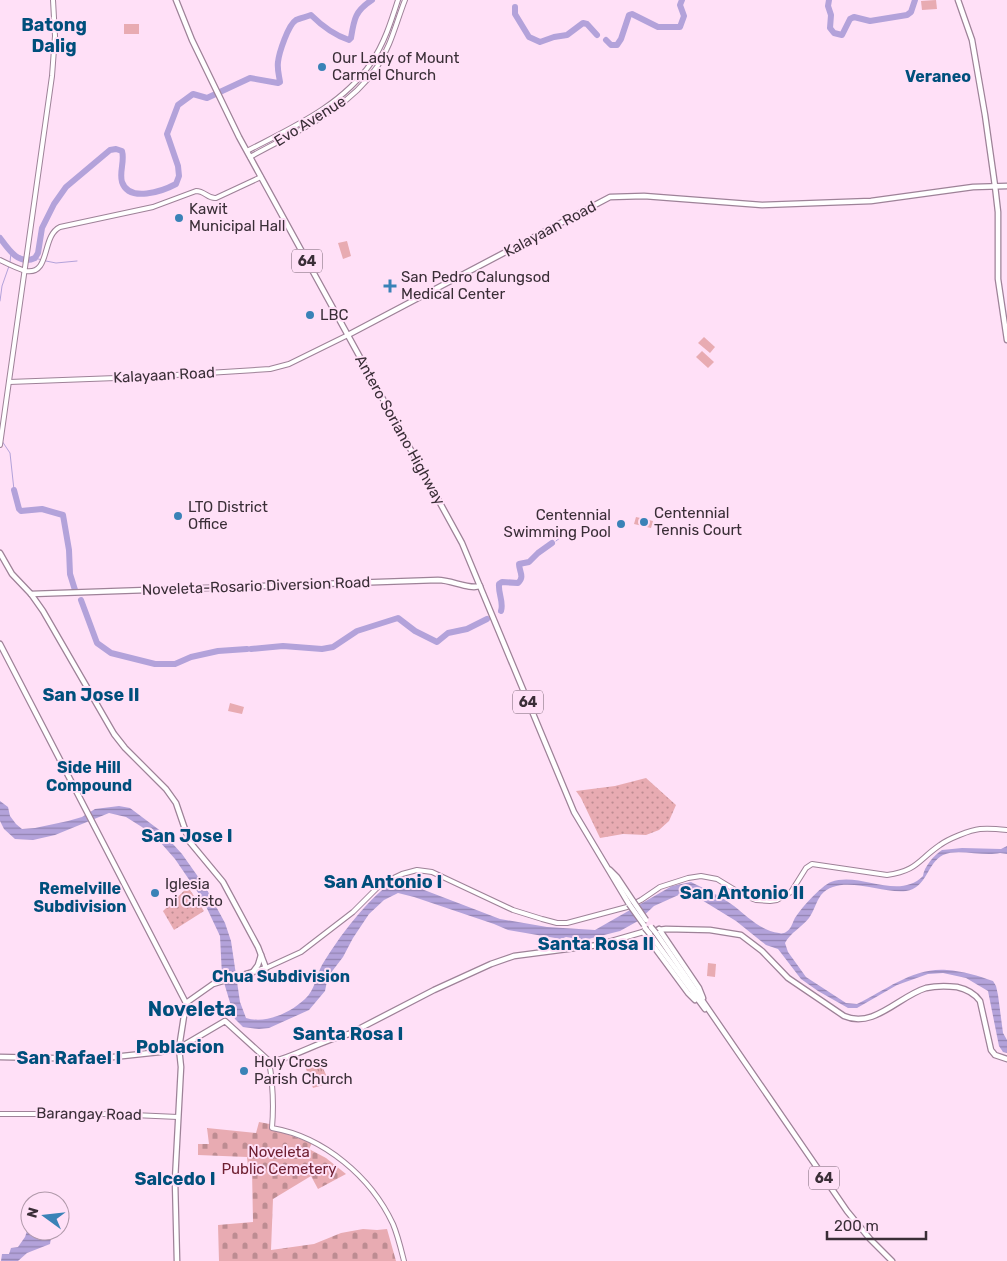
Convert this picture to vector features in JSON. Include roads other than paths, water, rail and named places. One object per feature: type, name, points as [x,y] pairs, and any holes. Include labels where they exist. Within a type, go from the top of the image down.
[{"type":"main road","name":"Antero Soriano Highway","points":[[176,0],[216,91],[250,157],[462,543],[568,800],[590,842],[617,877],[646,928],[655,932],[847,1211],[870,1239],[892,1261]]},
{"type":"main road","points":[[958,0],[974,47],[995,186],[998,212],[998,279],[1007,340]]},
{"type":"main road","name":"Kalayaan Road","points":[[348,335],[610,197],[644,196],[762,205],[871,201],[973,187],[1007,186]]},
{"type":"main road","points":[[0,553],[12,574],[31,594],[48,618],[114,734],[125,748],[166,789],[176,803],[189,841],[223,882],[261,954],[266,968],[206,988],[186,1003]]},
{"type":"main road","name":"Noveleta-Rosario Diversion Road","points":[[31,594],[438,580],[454,581],[472,588],[480,586]]},
{"type":"main road","points":[[0,644],[186,1003],[179,1048],[181,1067],[175,1180],[177,1261]]},
{"type":"main road","name":"Antero Soriano Highway","points":[[631,902],[646,920],[646,928]]},
{"type":"main road","points":[[646,928],[688,993],[704,1005]]},
{"type":"main road","points":[[0,1056],[106,1058],[179,1048],[225,1021],[269,1062],[272,1062],[293,1056],[328,1040],[349,1034],[434,990],[491,964],[521,955],[604,944],[646,928],[655,932],[710,930],[741,935],[772,960],[788,978],[844,1016],[855,1019],[862,1020],[873,1016],[926,988],[944,986],[962,989],[977,997],[980,1001],[991,1050],[995,1055],[1007,1059]]},
{"type":"main road","points":[[252,973],[258,965],[261,954]]},
{"type":"street","points":[[0,444],[52,76],[55,36],[53,0]]},
{"type":"street","points":[[398,0],[405,1]]},
{"type":"street","name":"Evo Avenue","points":[[247,151],[332,103],[348,91],[376,55],[386,36],[398,0]]},
{"type":"street","name":"Evo Avenue","points":[[250,157],[336,108],[352,96],[377,67],[392,39],[405,1]]},
{"type":"street","points":[[386,36],[392,39]]},
{"type":"street","points":[[332,103],[336,108]]},
{"type":"street","points":[[0,260],[13,266],[34,270],[43,261],[53,231],[60,227],[153,207],[196,191],[203,192],[211,198],[216,198],[261,177]]},
{"type":"street","name":"Kalayaan Road","points":[[9,382],[143,377],[270,369],[289,364],[348,335]]},
{"type":"street","points":[[266,968],[301,952],[353,912],[381,884],[402,874],[417,870],[432,872],[521,912],[557,923],[568,923],[627,907],[660,887],[701,876],[717,879],[745,896],[756,900],[770,901],[791,892],[806,868],[812,864],[882,874],[897,874],[908,871],[917,865],[941,844],[971,831],[978,829],[1007,830]]},
{"type":"street","points":[[269,1062],[273,1081],[274,1105],[272,1128],[309,1139],[351,1167],[367,1185],[389,1216],[397,1235],[404,1261]]},
{"type":"street","name":"Barangay Road","points":[[0,1114],[111,1114],[178,1117]]},
{"type":"waterway","points":[[0,238],[10,251],[19,258],[24,260],[35,258],[38,253],[42,228],[54,204],[66,187],[110,150],[122,151],[122,182],[132,192],[147,194],[176,184],[179,176],[178,166],[167,134],[178,105],[193,94],[207,98],[250,78],[280,82],[278,70],[280,52],[287,33],[296,20],[311,15],[328,30],[349,40],[356,16],[372,0]]},
{"type":"waterway","points":[[606,40],[611,45],[617,45],[629,15],[632,14],[658,27],[680,27],[684,16],[680,5],[682,0]]},
{"type":"waterway","points":[[829,0],[830,28],[834,33],[842,35],[850,19],[854,17],[870,21],[907,15],[911,12],[915,0]]},
{"type":"waterway","points":[[515,7],[515,14],[529,37],[540,42],[567,35],[583,23],[587,24],[597,35]]},
{"type":"waterway","points":[[10,262],[11,253]]},
{"type":"waterway","points":[[35,258],[42,260]]},
{"type":"waterway","points":[[46,261],[56,263],[77,261]]},
{"type":"waterway","points":[[0,301],[2,286],[9,266]]},
{"type":"waterway","points":[[2,441],[10,453],[14,490]]},
{"type":"waterway","points":[[14,490],[21,511],[42,509],[63,515],[69,550],[70,574],[75,590]]},
{"type":"waterway","points":[[556,541],[570,530]]},
{"type":"waterway","points":[[501,611],[502,604],[499,584],[502,582],[518,583],[521,576],[519,564],[529,562],[552,543]]},
{"type":"waterway","points":[[81,600],[97,643],[111,653],[155,664],[175,664],[191,657],[218,651],[247,649]]},
{"type":"waterway","points":[[251,649],[283,646],[322,649],[333,647],[357,631],[398,618],[415,631],[437,642],[448,633],[467,629],[487,619]]},
{"type":"place","name":"Our Lady of Mount Carmel Church","points":[[322,67]]},
{"type":"place","name":"Kawit Municipal Hall","points":[[179,218]]},
{"type":"place","name":"San Pedro Calungsod Medical Center","points":[[390,286]]},
{"type":"place","name":"LBC","points":[[310,315]]},
{"type":"place","name":"LTO District Office","points":[[178,516]]},
{"type":"place","name":"Centennial Tennis Court","points":[[644,522]]},
{"type":"place","name":"Centennial Swimming Pool","points":[[621,524]]},
{"type":"place","name":"Iglesia ni Cristo","points":[[155,893]]},
{"type":"place","name":"Holy Cross Parish Church","points":[[244,1071]]},
{"type":"district","name":"Batong Dalig","points":[[54,35]]},
{"type":"district","name":"Veraneo","points":[[938,76]]},
{"type":"district","name":"San Jose II","points":[[91,695]]},
{"type":"district","name":"Side Hill Compound","points":[[89,776]]},
{"type":"district","name":"San Jose I","points":[[187,836]]},
{"type":"district","name":"San Antonio I","points":[[383,882]]},
{"type":"district","name":"San Antonio II","points":[[742,893]]},
{"type":"district","name":"Remelville Subdivision","points":[[80,897]]},
{"type":"district","name":"Santa Rosa II","points":[[596,944]]},
{"type":"district","name":"Chua Subdivision","points":[[281,976]]},
{"type":"district","name":"Noveleta","points":[[192,1009]]},
{"type":"district","name":"Santa Rosa I","points":[[348,1034]]},
{"type":"district","name":"Poblacion","points":[[180,1047]]},
{"type":"district","name":"San Rafael I","points":[[69,1058]]},
{"type":"district","name":"Salcedo I","points":[[175,1179]]},
{"type":"park label","name":"Noveleta Public Cemetery","points":[[279,1160]]}]
